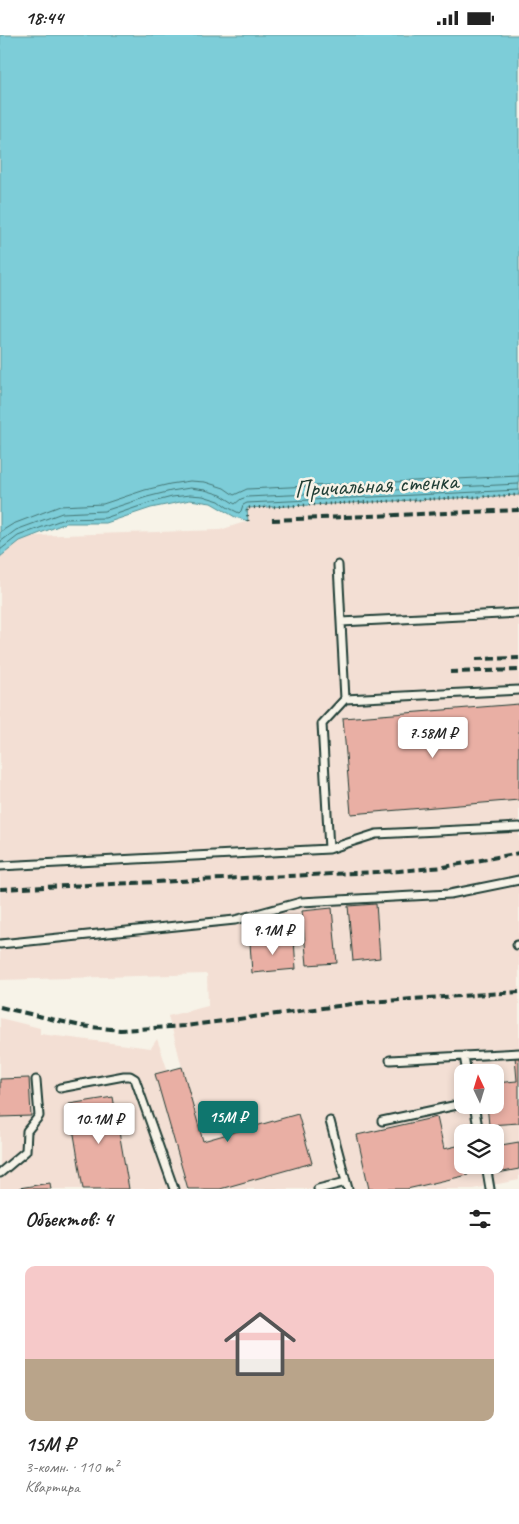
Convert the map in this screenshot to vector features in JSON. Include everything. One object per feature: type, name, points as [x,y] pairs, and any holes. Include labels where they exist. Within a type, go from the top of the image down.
[{"type":"lane","points":[[338,565],[345,699]]},
{"type":"lane","points":[[341,622],[519,613]]},
{"type":"lane","points":[[329,849],[322,724],[345,699],[519,690]]},
{"type":"lane","points":[[0,866],[329,849],[376,834],[519,827]]},
{"type":"lane","points":[[0,944],[235,920],[301,902],[450,894],[519,880]]},
{"type":"lane","points":[[390,1060],[519,1053]]},
{"type":"lane","points":[[464,1056],[465,1064]]},
{"type":"lane","points":[[60,1087],[124,1075],[135,1079],[174,1189]]},
{"type":"lane","points":[[0,1173],[28,1149],[26,1133],[39,1117],[36,1080]]},
{"type":"lane","points":[[382,1121],[454,1106]]},
{"type":"lane","points":[[318,1189],[347,1185],[330,1121]]},
{"type":"lane","points":[[488,1174],[490,1189]]},
{"type":"path","name":"Причальная стенка","points":[[248,521],[246,508],[519,495]]},
{"type":"shaded area","points":[[519,495],[519,1180],[473,1189],[213,1189],[168,1016],[208,1006],[207,974],[0,980],[0,537],[220,530],[248,521],[247,508]]},
{"type":"shaded area","points":[[0,1018],[40,1028],[40,1034],[151,1048],[157,1039],[208,1189],[0,1189]]},
{"type":"water","points":[[0,35],[519,35],[519,495],[247,508],[248,521],[235,517],[211,503],[190,500],[151,508],[106,523],[66,523],[20,541],[0,557]]},
{"type":"building","points":[[519,704],[519,800],[351,814],[343,718]]},
{"type":"building","points":[[376,904],[380,958],[353,961],[348,906]]},
{"type":"building","points":[[332,908],[337,963],[307,965],[302,911]]},
{"type":"building","points":[[294,940],[296,969],[252,973],[250,943]]},
{"type":"building","points":[[519,1055],[519,1123],[489,1124],[488,1114],[504,1114],[504,1082],[517,1081],[515,1056]]},
{"type":"building","points":[[182,1067],[203,1141],[298,1114],[312,1163],[220,1189],[188,1189],[155,1074]]},
{"type":"building","points":[[29,1078],[31,1116],[0,1117],[0,1079]]},
{"type":"building","points":[[113,1097],[129,1189],[83,1189],[69,1104]]},
{"type":"building","points":[[437,1117],[444,1149],[454,1147],[454,1174],[468,1175],[407,1189],[369,1189],[357,1135]]},
{"type":"building","points":[[519,1142],[519,1169],[504,1172],[504,1144]]},
{"type":"building","points":[[50,1183],[51,1189],[19,1188]]},
{"type":"railway","points":[[272,520],[519,510]]},
{"type":"railway","points":[[476,659],[519,658]]},
{"type":"railway","points":[[450,672],[519,670]]},
{"type":"railway","points":[[0,889],[399,871],[444,867],[519,853]]},
{"type":"railway","points":[[0,1007],[81,1026],[120,1030],[185,1026],[368,1002],[519,992]]}]
